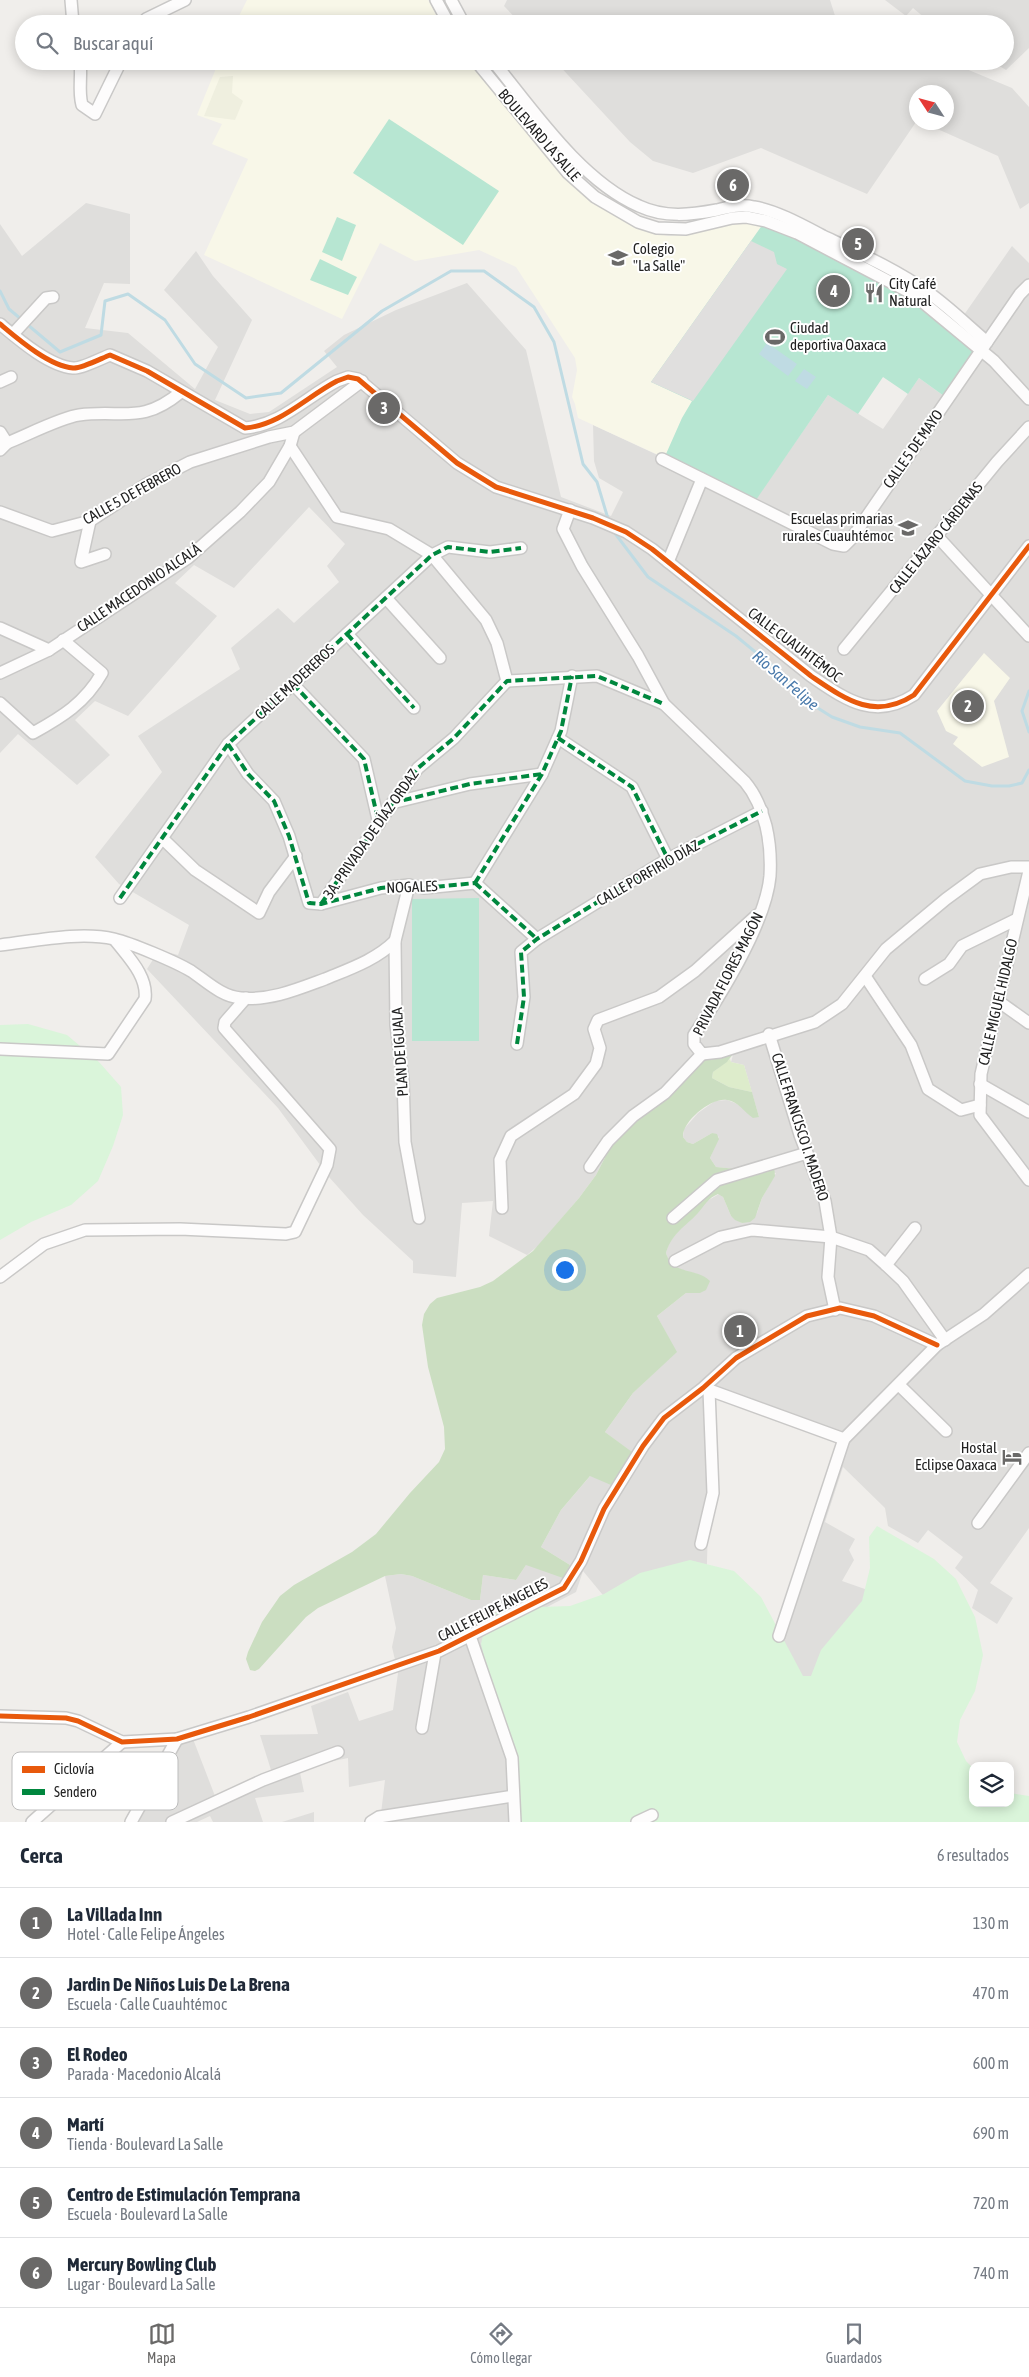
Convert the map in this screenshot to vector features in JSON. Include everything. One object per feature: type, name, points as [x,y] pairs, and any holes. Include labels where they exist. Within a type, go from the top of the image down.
[{"type":"street","points":[[71,0],[72,15]]},
{"type":"street","points":[[154,15],[185,0]]},
{"type":"street","points":[[436,0],[444,15]]},
{"type":"street","points":[[451,0],[459,15]]},
{"type":"street","points":[[81,70],[79,94],[82,105],[95,114],[118,70]]},
{"type":"street","name":"BOULEVARD LA SALLE","points":[[483,70],[568,174],[595,197],[638,222],[657,228],[686,229],[732,218],[746,217],[782,227],[913,294],[984,346]]},
{"type":"street","name":"BOULEVARD LA SALLE","points":[[500,70],[550,131],[596,180],[623,197],[654,212],[670,215],[695,214],[738,206],[755,207],[788,218],[874,261],[929,293],[984,346]]},
{"type":"street","name":"CALLE 5 DE MAYO","points":[[662,459],[834,544],[844,546],[852,538],[1020,294],[1029,285]]},
{"type":"street","points":[[16,332],[46,298],[54,296]]},
{"type":"street","points":[[0,324],[16,332],[28,346],[61,364],[74,368],[110,355],[147,371],[180,392],[245,428],[260,427],[276,420],[337,381],[348,378],[362,381]]},
{"type":"street","points":[[984,346],[1029,400]]},
{"type":"street","points":[[294,432],[362,381]]},
{"type":"street","name":"CALLE CUAUHTÉMOC","points":[[362,381],[471,473],[496,487],[593,518],[617,527],[637,538],[811,676],[852,701],[872,707],[896,705],[914,695],[1029,546]]},
{"type":"street","points":[[0,432],[3,447],[77,415],[142,414],[170,401],[180,392]]},
{"type":"street","name":"CALLE LÁZARO CÁRDENAS","points":[[844,649],[1029,427]]},
{"type":"street","name":"CALLE MACEDONIO ALCALÁ","points":[[0,673],[49,650],[188,558],[240,512],[269,482],[290,446],[294,432]]},
{"type":"street","name":"CALLE 5 DE FEBRERO","points":[[0,512],[52,531],[90,520],[145,485],[190,462],[269,437],[294,432]]},
{"type":"street","points":[[290,446],[337,517],[389,528],[432,555],[486,620],[497,643],[507,681],[596,676],[664,704]]},
{"type":"street","points":[[668,562],[702,479]]},
{"type":"street","name":"PRIVADA FLORES MAGÓN","points":[[570,510],[563,529],[582,566],[638,656],[664,704],[745,782],[753,791],[762,811],[770,847],[770,878],[762,910],[737,961],[694,1035],[694,1044],[702,1054],[720,1052],[769,1034],[815,1022],[842,1004],[886,949],[946,899],[980,874],[1011,867],[1029,867]]},
{"type":"street","points":[[90,520],[80,562],[105,554]]},
{"type":"street","points":[[937,536],[1029,636]]},
{"type":"street","name":"CALLE MADEREROS","points":[[120,898],[228,744],[432,555],[448,547],[490,552],[521,548]]},
{"type":"street","points":[[386,598],[440,658]]},
{"type":"street","points":[[0,628],[49,650]]},
{"type":"street","points":[[347,634],[414,708]]},
{"type":"street","points":[[0,703],[33,733],[64,716],[92,691],[102,672],[63,640]]},
{"type":"street","points":[[537,939],[475,883],[542,774],[558,738],[572,676]]},
{"type":"street","name":"3A. PRIVADA DE DÍAZ ORDAZ","points":[[321,904],[418,768],[454,738],[507,681]]},
{"type":"street","points":[[293,684],[364,758],[379,824]]},
{"type":"street","points":[[558,738],[632,787],[668,859]]},
{"type":"street","points":[[228,744],[248,774],[274,801],[296,856],[308,902],[321,904]]},
{"type":"street","points":[[392,803],[470,784],[542,774]]},
{"type":"street","name":"CALLE PORFIRIO DÍAZ","points":[[517,1044],[524,997],[521,952],[537,939],[668,859],[762,811]]},
{"type":"street","points":[[162,838],[195,870],[259,913],[269,892],[296,856]]},
{"type":"street","name":"CALLE MIGUEL HIDALGO","points":[[1029,871],[980,1084],[980,1115],[1029,1180]]},
{"type":"street","name":"NOGALES","points":[[321,904],[381,888],[409,885],[424,888],[475,883]]},
{"type":"street","name":"PLAN DE IGUALA","points":[[409,885],[395,941],[396,1025],[403,1080],[403,1122],[419,1218]]},
{"type":"street","points":[[502,1208],[500,1160],[511,1136],[574,1094],[596,1064],[600,1048],[594,1029],[598,1020],[660,997],[695,971],[762,910]]},
{"type":"street","points":[[924,979],[949,964],[962,946],[1017,919]]},
{"type":"street","points":[[0,945],[94,936],[115,940],[190,970],[218,990],[239,998],[255,999],[283,994],[308,985],[375,957],[395,941]]},
{"type":"street","points":[[0,1049],[108,1054],[145,999],[147,988],[140,974],[115,940]]},
{"type":"street","points":[[865,976],[910,1045],[928,1089],[961,1110],[980,1105]]},
{"type":"street","points":[[0,1277],[44,1244],[85,1230],[180,1229],[286,1234],[295,1232],[327,1165],[330,1149],[224,1028],[225,1022],[246,998]]},
{"type":"street","points":[[998,1001],[1027,1020]]},
{"type":"street","name":"CALLE FRANCISCO I. MADERO","points":[[769,1034],[807,1153],[825,1201],[830,1237],[828,1277],[835,1310]]},
{"type":"street","points":[[590,1167],[608,1140],[633,1116],[665,1093],[702,1054]]},
{"type":"street","points":[[980,1084],[1029,1112]]},
{"type":"street","points":[[673,1218],[717,1180],[807,1153]]},
{"type":"street","points":[[886,1264],[915,1228]]},
{"type":"street","points":[[675,1261],[721,1237],[752,1230],[830,1237],[869,1250],[886,1264],[903,1282],[941,1342]]},
{"type":"street","points":[[779,1636],[844,1439],[941,1342],[984,1314],[1029,1274]]},
{"type":"street","name":"CALLE FELIPE ÁNGELES","points":[[0,1716],[66,1718],[83,1723],[122,1742],[177,1739],[249,1717],[435,1653],[564,1588],[581,1561],[604,1509],[643,1446],[664,1418],[706,1389],[736,1358],[807,1316],[840,1308],[874,1316],[941,1342]]},
{"type":"street","points":[[899,1385],[946,1431]]},
{"type":"street","points":[[701,1544],[713,1493],[706,1389],[844,1439]]},
{"type":"street","points":[[978,1522],[1029,1453]]},
{"type":"street","points":[[470,1636],[512,1758],[515,1822]]},
{"type":"street","points":[[422,1728],[435,1653]]},
{"type":"street","points":[[170,1752],[177,1739]]},
{"type":"street","points":[[111,1752],[122,1742]]},
{"type":"street","points":[[172,1822],[263,1780],[338,1752]]},
{"type":"street","points":[[371,1822],[379,1817],[513,1796]]},
{"type":"street","points":[[32,1822],[46,1810]]},
{"type":"street","points":[[131,1822],[138,1810]]},
{"type":"street","points":[[637,1822],[652,1815]]},
{"type":"shaded area","points":[[247,0],[428,0],[436,15],[240,15]]},
{"type":"shaded area","points":[[507,0],[830,0],[835,15],[512,15],[504,6]]},
{"type":"shaded area","points":[[885,0],[1029,0],[1029,48],[1014,62],[1014,15],[921,15],[913,8],[905,15]]},
{"type":"shaded area","name":"Colegio \"La Salle\"","points":[[215,70],[476,70],[534,140],[626,221],[647,231],[668,236],[686,234],[743,221],[763,224],[652,382],[693,401],[682,418],[665,458],[578,418],[572,397],[577,370],[575,358],[516,267],[479,250],[415,261],[380,243],[342,319],[204,255],[248,159],[212,144],[222,124],[197,115]]},
{"type":"shaded area","points":[[563,70],[969,70],[1012,88],[1029,107],[1029,203],[1020,209],[998,156],[940,130],[954,130],[954,85],[909,85],[909,130],[911,130],[867,194],[761,148],[693,173],[653,161],[630,142]]},
{"type":"shaded area","points":[[86,203],[130,214],[130,284],[104,283],[85,328],[128,333],[195,389],[218,347],[164,290],[196,251],[213,276],[252,320],[215,400],[250,414],[269,412],[337,367],[324,351],[344,335],[396,310],[467,283],[526,350],[561,497],[611,516],[623,492],[599,478],[594,461],[593,425],[664,458],[666,454],[756,499],[828,395],[883,429],[919,378],[944,396],[952,332],[1012,246],[1029,263],[1029,1528],[990,1583],[1013,1598],[997,1624],[972,1608],[978,1590],[955,1568],[963,1557],[928,1530],[918,1543],[888,1526],[885,1508],[843,1467],[825,1522],[855,1539],[849,1550],[854,1560],[842,1581],[882,1595],[807,1697],[758,1678],[839,1441],[712,1398],[706,1594],[655,1658],[583,1571],[576,1592],[491,1636],[523,1822],[380,1822],[385,1780],[349,1787],[348,1758],[299,1768],[304,1792],[255,1798],[263,1822],[213,1822],[210,1816],[197,1822],[136,1822],[143,1810],[178,1810],[178,1752],[175,1752],[179,1744],[193,1739],[215,1796],[271,1770],[260,1735],[318,1734],[311,1706],[348,1692],[359,1721],[393,1710],[398,1673],[392,1647],[396,1628],[385,1576],[401,1574],[412,1576],[471,1600],[480,1600],[483,1575],[516,1580],[526,1565],[570,1565],[541,1547],[561,1510],[591,1475],[631,1452],[605,1432],[633,1393],[676,1352],[657,1316],[686,1293],[700,1293],[697,1274],[680,1270],[668,1259],[666,1253],[669,1243],[682,1226],[707,1201],[719,1194],[723,1197],[731,1216],[742,1223],[757,1213],[762,1198],[776,1173],[716,1167],[710,1158],[719,1137],[712,1133],[693,1144],[687,1142],[683,1137],[684,1129],[698,1113],[715,1101],[727,1100],[759,1117],[744,1065],[731,1062],[733,1055],[617,1134],[596,1175],[579,1198],[539,1245],[527,1255],[489,1236],[493,1201],[462,1203],[456,1277],[413,1273],[413,1261],[363,1215],[329,1177],[278,1108],[147,969],[159,950],[178,955],[189,925],[119,884],[95,857],[162,772],[138,736],[240,669],[231,648],[278,608],[294,623],[339,582],[327,566],[345,544],[309,507],[234,588],[194,565],[175,583],[217,616],[128,716],[95,701],[75,720],[110,755],[77,785],[18,734],[0,753],[0,224],[22,256]]},
{"type":"shaded area","points":[[751,241],[774,252],[777,264],[787,269],[693,401],[651,382]]},
{"type":"shaded area","points":[[984,653],[1010,678],[994,701],[1009,757],[982,767],[953,744],[958,737],[946,731],[937,711]]},
{"type":"shaded area","points":[[314,1812],[314,1822],[282,1822]]},
{"type":"green space","points":[[233,76],[232,93],[243,101],[235,120],[204,116],[220,77]]},
{"type":"green space","points":[[389,119],[499,191],[463,245],[353,173]]},
{"type":"green space","points":[[337,217],[356,225],[342,261],[322,252]]},
{"type":"green space","name":"Ciudad deportiva Oaxaca","points":[[763,224],[792,234],[922,305],[975,352],[944,396],[919,378],[908,394],[883,377],[858,414],[828,395],[756,500],[666,454],[692,401],[651,382]]},
{"type":"green space","points":[[320,259],[357,277],[348,295],[310,280]]},
{"type":"green space","points":[[479,898],[479,1041],[412,1041],[412,899]]},
{"type":"green space","points":[[28,1024],[67,1035],[99,1062],[121,1087],[123,1115],[113,1146],[98,1181],[71,1205],[31,1222],[0,1240],[0,1025]]},
{"type":"green space","points":[[712,1054],[733,1054],[727,1062],[713,1072],[712,1078],[729,1087],[752,1092],[759,1117],[753,1118],[735,1103],[721,1100],[699,1111],[687,1124],[683,1137],[687,1142],[693,1144],[712,1133],[717,1134],[719,1139],[710,1158],[716,1167],[737,1169],[774,1165],[775,1176],[762,1198],[755,1218],[750,1222],[742,1223],[735,1220],[731,1216],[723,1197],[718,1194],[709,1200],[672,1240],[666,1253],[669,1260],[679,1268],[698,1274],[710,1281],[706,1290],[700,1293],[686,1293],[657,1316],[677,1352],[633,1393],[605,1432],[632,1452],[611,1485],[590,1476],[561,1510],[541,1547],[570,1565],[563,1578],[526,1565],[516,1580],[483,1575],[480,1600],[471,1600],[412,1576],[401,1574],[385,1576],[318,1608],[306,1617],[259,1669],[255,1671],[250,1670],[246,1659],[248,1652],[262,1622],[280,1596],[294,1585],[352,1552],[376,1534],[439,1462],[445,1449],[444,1427],[428,1367],[422,1325],[424,1314],[430,1304],[437,1298],[480,1287],[493,1281],[533,1251],[579,1198],[596,1175],[617,1134],[677,1079]]},
{"type":"green space","points":[[730,1059],[731,1062],[744,1065],[752,1092],[729,1087],[712,1078],[713,1072]]},
{"type":"green space","points":[[877,1526],[934,1559],[956,1579],[975,1617],[983,1655],[975,1691],[960,1720],[957,1742],[969,1764],[969,1807],[1014,1807],[1014,1794],[1029,1796],[1029,1822],[510,1822],[505,1743],[481,1644],[487,1616],[511,1608],[570,1606],[604,1594],[640,1573],[690,1560],[734,1571],[761,1597],[803,1676],[811,1676],[821,1650],[862,1601],[870,1568],[869,1537]]},
{"type":"water","points":[[767,343],[797,364],[788,376],[759,354]]},
{"type":"water","points":[[804,369],[816,377],[807,389],[795,381]]},
{"type":"waterway","points":[[0,291],[9,309],[60,352],[101,335],[105,301],[128,294],[165,320],[195,364],[246,398],[281,393],[382,311],[451,271],[484,271],[534,307],[554,342],[583,464],[597,482],[609,522]]},
{"type":"waterway","name":"Río San Felipe","points":[[614,532],[648,577],[736,636],[776,669],[813,705],[832,717],[860,727],[900,733],[965,781],[992,786],[1009,786],[1022,783],[1029,770]]},
{"type":"waterway","name":"Río San Felipe","points":[[1029,691],[1022,711],[1029,732]]},
{"type":"marked path","points":[[120,898],[228,744],[432,555],[448,547],[490,552],[521,548]]},
{"type":"marked path","points":[[347,634],[414,708]]},
{"type":"marked path","points":[[475,883],[542,774],[561,731],[572,676]]},
{"type":"marked path","points":[[321,904],[418,768],[454,738],[507,681],[597,676],[664,704]]},
{"type":"marked path","points":[[293,684],[364,759],[379,824]]},
{"type":"marked path","points":[[558,738],[632,787],[668,859]]},
{"type":"marked path","points":[[228,744],[248,774],[274,801],[289,836],[309,903],[321,904],[381,888],[409,885],[424,888],[475,883]]},
{"type":"marked path","points":[[392,803],[470,784],[542,774]]},
{"type":"marked path","points":[[517,1044],[524,997],[521,952],[537,939],[668,859],[762,811]]},
{"type":"marked path","points":[[475,883],[537,939]]},
{"type":"cycle path","points":[[0,324],[34,351],[64,366],[81,367],[110,355],[147,371],[245,428],[258,426],[282,416],[337,381],[348,377],[358,379],[457,463],[496,487],[593,518],[626,532],[652,549],[811,676],[848,699],[860,704],[886,706],[899,703],[914,695],[1029,546]]},
{"type":"cycle path","points":[[0,1716],[66,1718],[78,1721],[122,1742],[177,1739],[249,1717],[439,1651],[564,1588],[581,1561],[604,1509],[643,1446],[664,1418],[703,1388],[736,1358],[807,1316],[840,1308],[874,1316],[937,1345]]},
{"type":"place","name":"Mercury Bowling Club","points":[[733,185]]},
{"type":"place","name":"Centro de Estimulación Temprana","points":[[858,244]]},
{"type":"place","name":"Colegio \"La Salle\"","points":[[618,258]]},
{"type":"place","name":"Martí","points":[[834,291]]},
{"type":"place","name":"City Café Natural","points":[[874,293]]},
{"type":"place","name":"Ciudad deportiva Oaxaca","points":[[775,337]]},
{"type":"place","name":"El Rodeo","points":[[384,408]]},
{"type":"place","name":"Escuelas primarias rurales Cuauhtémoc","points":[[908,528]]},
{"type":"place","name":"Jardin De Niños Luis De La Brena","points":[[968,706]]},
{"type":"place","name":"La Villada Inn","points":[[740,1331]]},
{"type":"place","name":"Hostal Eclipse Oaxaca","points":[[1012,1457]]}]
